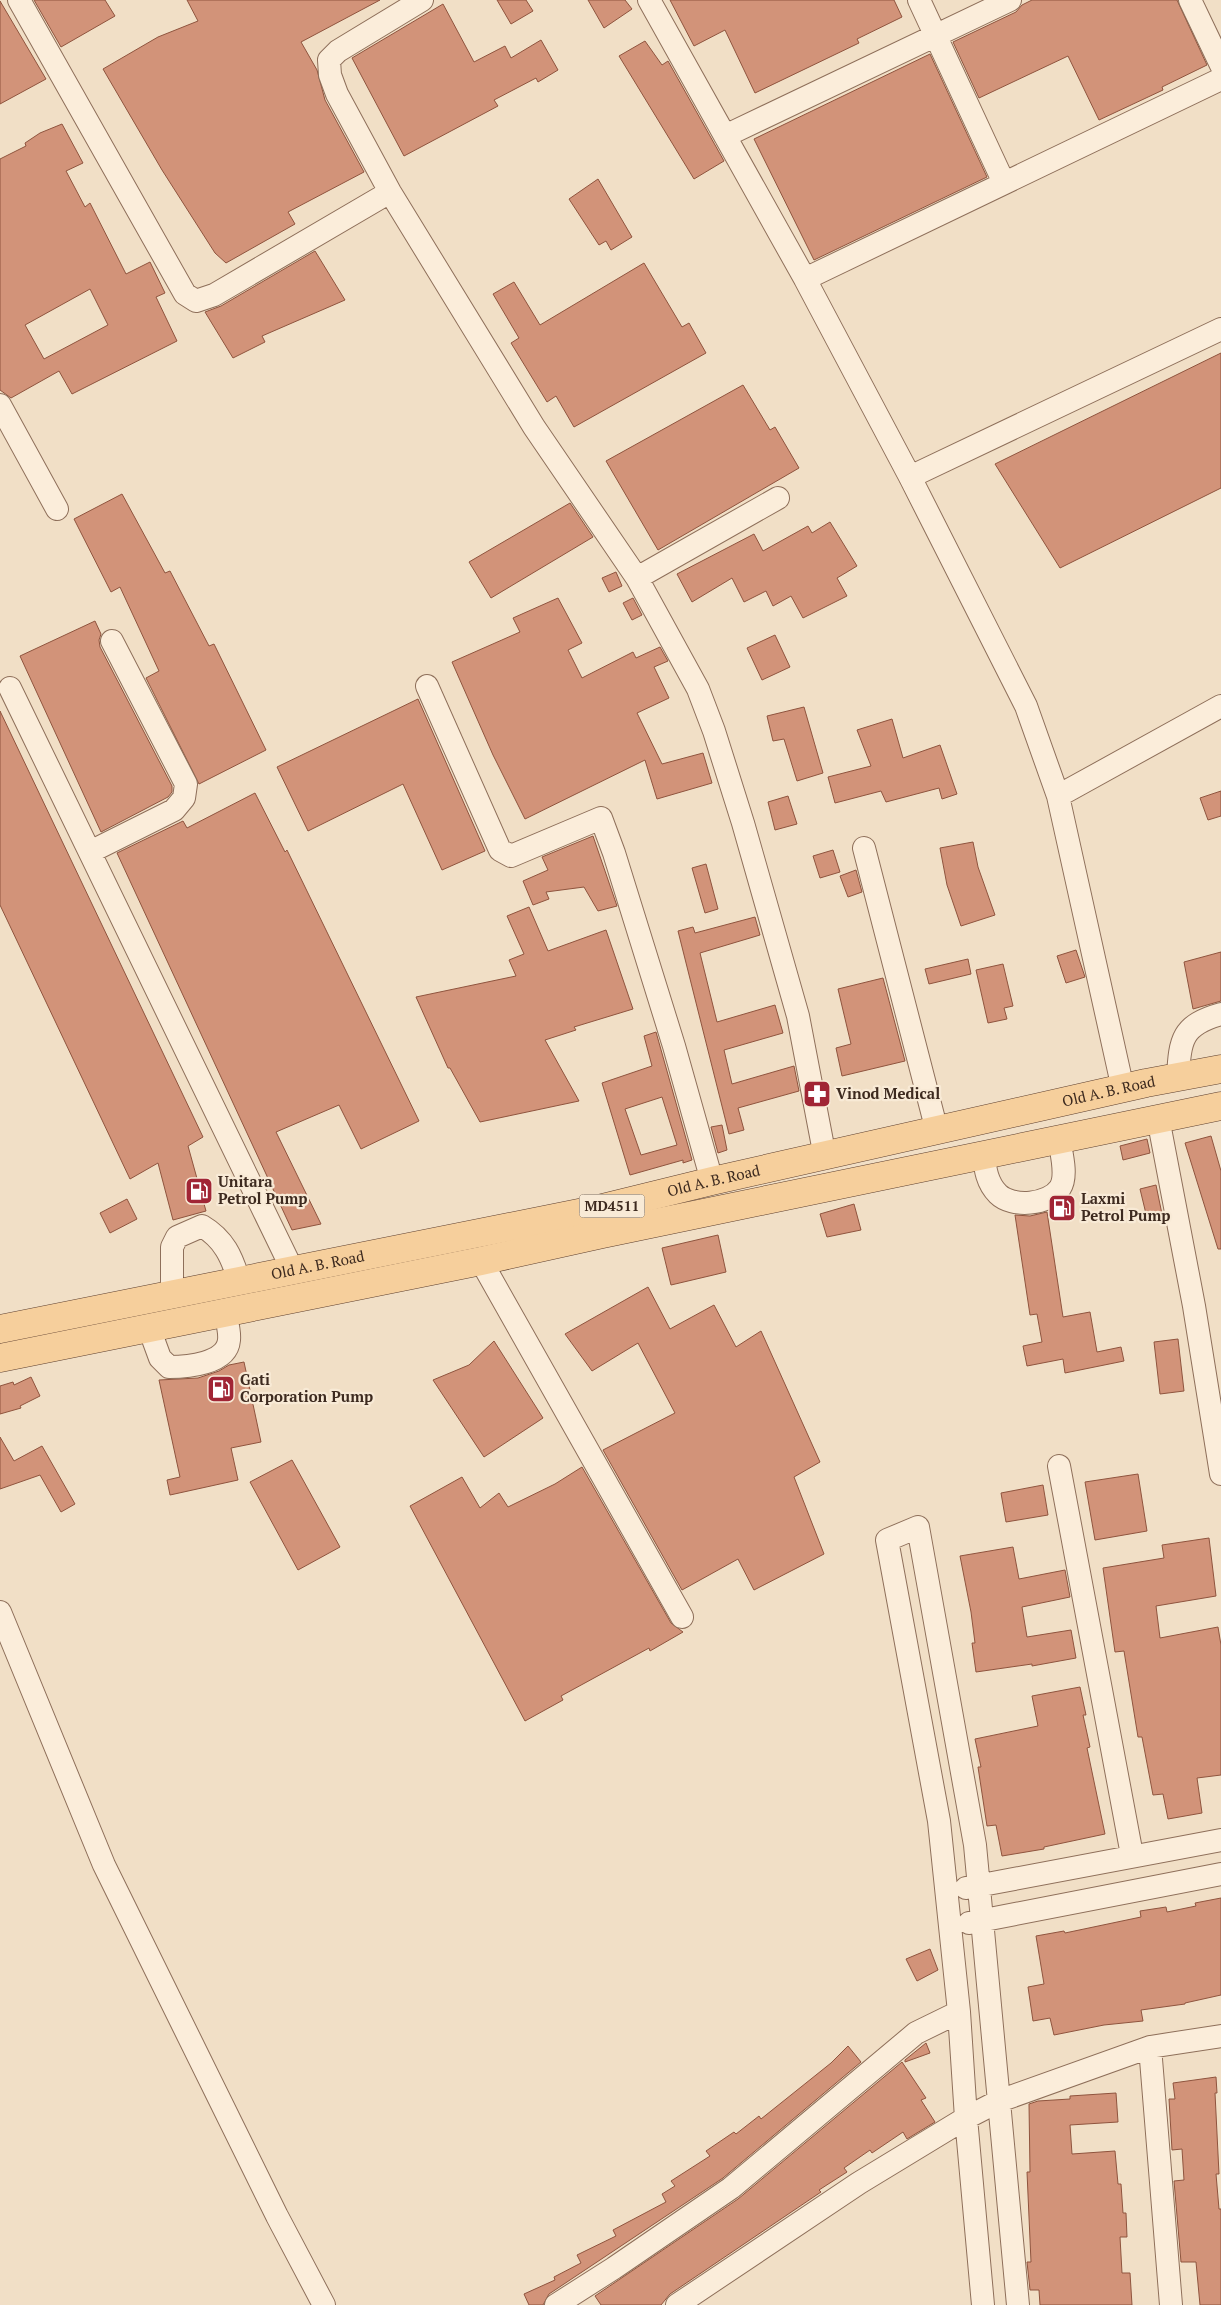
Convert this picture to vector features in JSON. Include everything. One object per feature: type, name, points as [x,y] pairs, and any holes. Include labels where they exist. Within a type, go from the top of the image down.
[{"type":"main road","name":"Old A. B. Road","points":[[0,1329],[594,1210],[712,1181],[1221,1069]]},
{"type":"main road","name":"Old A. B. Road","points":[[0,1358],[481,1261],[984,1154],[1221,1106]]},
{"type":"street","points":[[19,0],[185,294],[196,301],[214,295],[390,192]]},
{"type":"street","points":[[422,0],[338,51],[329,60],[330,74],[337,94],[390,192],[534,427],[637,578],[698,689],[714,731],[798,1016],[825,1157]]},
{"type":"street","points":[[649,0],[805,278],[910,477],[1026,706],[1058,796],[1124,1089]]},
{"type":"street","points":[[920,0],[1004,183]]},
{"type":"street","points":[[725,136],[1010,0]]},
{"type":"street","points":[[1190,0],[1221,65]]},
{"type":"street","points":[[805,278],[1221,79]]},
{"type":"street","points":[[910,477],[1221,330]]},
{"type":"street","points":[[0,405],[57,509]]},
{"type":"street","points":[[637,578],[778,498]]},
{"type":"street","points":[[90,852],[174,810],[184,798],[186,784],[112,641]]},
{"type":"street","points":[[428,686],[500,850],[511,856],[601,818],[614,853],[674,1046],[712,1181]]},
{"type":"street","points":[[10,688],[293,1271]]},
{"type":"street","points":[[1058,796],[1221,706]]},
{"type":"street","points":[[864,848],[937,1132]]},
{"type":"street","points":[[1178,1077],[1179,1050],[1189,1029],[1202,1019],[1221,1014]]},
{"type":"street","points":[[1158,1118],[1194,1306],[1221,1474]]},
{"type":"street","points":[[984,1154],[986,1172],[998,1195],[1011,1202],[1031,1202],[1051,1198],[1061,1188],[1063,1179],[1059,1139]]},
{"type":"street","points":[[172,1295],[172,1247],[177,1237],[202,1226],[216,1234],[225,1247],[239,1281]]},
{"type":"street","points":[[481,1261],[682,1618]]},
{"type":"street","points":[[149,1328],[160,1358],[169,1366],[184,1367],[214,1360],[224,1350],[229,1342],[225,1313]]},
{"type":"street","points":[[1059,1466],[1132,1855]]},
{"type":"street","points":[[984,2305],[966,2118],[960,2012],[939,1821],[887,1540],[918,1527],[975,1845],[1018,2305]]},
{"type":"street","points":[[0,1612],[104,1865],[273,2207],[324,2305]]},
{"type":"street","points":[[947,1890],[979,1886],[1132,1855],[1221,1840]]},
{"type":"street","points":[[950,1926],[1221,1874]]},
{"type":"street","points":[[556,2305],[731,2188],[916,2033],[960,2012]]},
{"type":"street","points":[[677,2305],[859,2183],[966,2118],[999,2101],[1150,2047],[1221,2036]]},
{"type":"street","points":[[1150,2047],[1171,2305]]},
{"type":"building","points":[[34,0],[105,0],[115,16],[61,47]]},
{"type":"building","points":[[187,0],[380,0],[301,42],[317,70],[325,100],[364,172],[288,212],[295,224],[226,263],[215,253],[162,170],[103,69],[158,37],[198,21]]},
{"type":"building","points":[[497,0],[526,0],[533,11],[511,24]]},
{"type":"building","points":[[588,0],[625,0],[632,9],[604,28]]},
{"type":"building","points":[[670,0],[894,0],[902,17],[857,39],[859,43],[755,93],[725,30],[694,46]]},
{"type":"building","points":[[1032,0],[1177,0],[1207,65],[1162,87],[1163,90],[1099,120],[1068,56],[979,98],[953,42],[1016,12],[1022,5]]},
{"type":"building","points":[[0,1],[46,79],[0,104]]},
{"type":"building","points":[[443,4],[474,62],[505,46],[511,58],[541,40],[558,70],[538,82],[536,78],[494,100],[498,106],[404,156],[352,58]]},
{"type":"building","points":[[645,41],[662,65],[668,61],[724,161],[694,179],[619,56]]},
{"type":"building","points":[[930,54],[987,177],[814,260],[754,139]]},
{"type":"building","points":[[62,124],[83,163],[66,171],[85,207],[90,203],[126,274],[150,262],[165,293],[156,297],[177,341],[72,394],[59,371],[11,398],[0,390],[0,159],[26,146],[25,143],[40,133]],"holes":[[[90,289],[108,325],[44,359],[25,325]]]},
{"type":"building","points":[[598,179],[632,237],[611,250],[606,241],[599,245],[569,199]]},
{"type":"building","points":[[315,251],[345,300],[262,336],[265,342],[233,358],[205,312],[221,306]]},
{"type":"building","points":[[644,263],[682,327],[689,323],[706,353],[574,427],[556,396],[547,402],[511,343],[519,338],[493,294],[514,282],[540,325]]},
{"type":"building","points":[[1221,353],[1221,488],[1060,568],[995,464]]},
{"type":"building","points":[[743,385],[770,430],[775,427],[799,468],[658,550],[606,461]]},
{"type":"building","points":[[122,494],[165,573],[170,571],[209,646],[214,644],[266,750],[199,784],[146,678],[159,671],[120,587],[111,592],[74,519]]},
{"type":"building","points":[[570,503],[593,537],[491,598],[469,562]]},
{"type":"building","points":[[830,522],[857,566],[837,578],[847,596],[803,618],[791,596],[773,606],[766,591],[744,602],[732,578],[692,602],[677,574],[754,534],[763,551],[808,526],[812,533]]},
{"type":"building","points":[[616,572],[622,586],[609,592],[602,578]]},
{"type":"building","points":[[558,598],[582,643],[568,650],[582,678],[633,652],[636,658],[660,647],[668,661],[654,667],[669,698],[637,713],[662,764],[703,753],[712,783],[657,799],[645,760],[525,819],[493,755],[452,662],[520,632],[513,618]]},
{"type":"building","points":[[633,598],[642,615],[632,620],[623,603]]},
{"type":"building","points":[[95,621],[101,634],[99,640],[100,647],[172,786],[172,792],[168,797],[101,832],[20,656]]},
{"type":"building","points":[[775,635],[790,667],[762,680],[747,648]]},
{"type":"building","points":[[418,699],[485,851],[442,870],[403,784],[308,831],[277,767]]},
{"type":"building","points":[[804,707],[823,773],[797,781],[784,739],[773,741],[767,716]]},
{"type":"building","points":[[0,711],[203,1137],[188,1146],[206,1211],[173,1220],[158,1163],[130,1179],[0,905]]},
{"type":"building","points":[[892,719],[903,758],[940,745],[957,794],[942,799],[939,788],[886,802],[881,791],[835,803],[828,777],[871,766],[857,730]]},
{"type":"building","points":[[1221,791],[1221,816],[1208,820],[1200,798]]},
{"type":"building","points":[[255,793],[285,852],[287,850],[419,1121],[361,1149],[339,1105],[276,1132],[321,1224],[292,1230],[117,853],[183,821],[187,828]]},
{"type":"building","points":[[788,796],[797,824],[775,830],[768,802]]},
{"type":"building","points":[[593,836],[617,906],[598,911],[584,887],[546,892],[549,899],[533,905],[523,881],[548,870],[542,857]]},
{"type":"building","points":[[973,842],[978,867],[995,915],[961,926],[947,885],[940,848]]},
{"type":"building","points":[[833,850],[840,872],[820,878],[813,856]]},
{"type":"building","points":[[706,864],[718,909],[705,913],[692,868]]},
{"type":"building","points":[[856,870],[862,892],[848,897],[840,876]]},
{"type":"building","points":[[529,907],[548,951],[606,930],[633,1009],[574,1027],[576,1030],[545,1040],[579,1101],[480,1122],[450,1068],[448,1068],[416,997],[516,976],[509,960],[524,954],[507,916]]},
{"type":"building","points":[[755,917],[760,935],[700,953],[717,1022],[775,1005],[783,1033],[724,1050],[732,1084],[794,1066],[799,1091],[738,1108],[744,1130],[729,1134],[678,931],[693,927],[695,933]]},
{"type":"building","points":[[1076,950],[1085,977],[1066,983],[1057,956]]},
{"type":"building","points":[[1221,952],[1221,1001],[1193,1009],[1184,962]]},
{"type":"building","points":[[968,959],[971,974],[929,984],[925,969]]},
{"type":"building","points":[[1003,964],[1013,1006],[1004,1008],[1007,1019],[988,1023],[976,970]]},
{"type":"building","points":[[883,978],[905,1061],[842,1076],[836,1048],[851,1044],[838,989]]},
{"type":"building","points":[[656,1032],[692,1160],[683,1163],[683,1160],[630,1175],[602,1083],[652,1066],[644,1036]],"holes":[[[662,1097],[677,1145],[641,1155],[625,1109]]]},
{"type":"building","points":[[722,1125],[727,1150],[718,1153],[711,1127]]},
{"type":"building","points":[[1211,1136],[1221,1171],[1221,1249],[1218,1249],[1185,1143]]},
{"type":"building","points":[[1147,1139],[1150,1153],[1123,1160],[1120,1146]]},
{"type":"building","points":[[1156,1185],[1162,1214],[1147,1218],[1140,1189]]},
{"type":"building","points":[[127,1199],[137,1219],[110,1233],[100,1213]]},
{"type":"building","points":[[854,1204],[861,1230],[827,1237],[820,1214]]},
{"type":"building","points":[[1047,1212],[1063,1317],[1090,1312],[1097,1352],[1121,1347],[1124,1361],[1065,1373],[1063,1359],[1027,1366],[1023,1346],[1042,1342],[1037,1314],[1030,1315],[1015,1215],[1030,1216]]},
{"type":"building","points":[[718,1235],[726,1272],[671,1285],[662,1248]]},
{"type":"building","points":[[648,1287],[670,1329],[714,1305],[736,1347],[761,1331],[820,1462],[794,1477],[824,1554],[754,1590],[738,1559],[682,1590],[603,1450],[675,1413],[638,1343],[592,1371],[565,1334]]},
{"type":"building","points":[[1178,1339],[1184,1391],[1160,1394],[1154,1342]]},
{"type":"building","points":[[494,1341],[543,1418],[484,1457],[433,1380],[469,1365]]},
{"type":"building","points":[[244,1362],[261,1442],[231,1448],[238,1480],[170,1495],[167,1480],[180,1477],[159,1380],[198,1378],[219,1371],[229,1365]]},
{"type":"building","points":[[31,1377],[40,1396],[20,1406],[21,1408],[0,1414],[0,1386],[13,1382],[14,1385]]},
{"type":"building","points":[[0,1437],[14,1461],[42,1446],[75,1504],[61,1512],[40,1475],[0,1489]]},
{"type":"building","points":[[292,1460],[340,1547],[298,1570],[250,1482]]},
{"type":"building","points":[[582,1467],[671,1623],[683,1632],[650,1651],[649,1648],[561,1696],[563,1700],[525,1721],[410,1506],[462,1477],[480,1508],[499,1493],[508,1507],[555,1484]]},
{"type":"building","points":[[1138,1474],[1147,1531],[1095,1540],[1085,1482]]},
{"type":"building","points":[[1043,1485],[1048,1515],[1006,1522],[1001,1493]]},
{"type":"building","points":[[1209,1538],[1216,1596],[1156,1606],[1160,1638],[1218,1627],[1221,1645],[1221,1775],[1197,1778],[1202,1813],[1168,1819],[1163,1794],[1153,1795],[1142,1737],[1138,1737],[1124,1651],[1115,1652],[1103,1568],[1164,1558],[1162,1545]]},
{"type":"building","points":[[1013,1547],[1019,1579],[1065,1570],[1070,1597],[1022,1607],[1027,1637],[1071,1630],[1076,1658],[1032,1666],[1032,1664],[976,1672],[972,1643],[975,1643],[971,1612],[960,1556]]},
{"type":"building","points":[[1080,1687],[1086,1715],[1083,1715],[1090,1747],[1087,1748],[1105,1834],[1044,1847],[1044,1849],[1002,1856],[996,1825],[987,1826],[978,1767],[981,1767],[975,1739],[1038,1726],[1032,1696]]},
{"type":"building","points":[[1221,1898],[1221,1995],[1185,2004],[1141,2010],[1143,2021],[1104,2025],[1054,2035],[1050,2018],[1033,2021],[1028,1987],[1044,1984],[1036,1936],[1064,1931],[1065,1933],[1141,1917],[1140,1911],[1166,1907],[1167,1912],[1196,1906],[1195,1903]]},
{"type":"building","points":[[930,1949],[938,1970],[917,1981],[906,1959]]},
{"type":"building","points":[[926,2043],[930,2053],[905,2062],[905,2060]]},
{"type":"building","points":[[848,2046],[861,2062],[723,2178],[549,2294],[543,2305],[529,2305],[524,2294],[555,2280],[554,2277],[581,2263],[577,2255],[616,2236],[613,2230],[666,2202],[662,2194],[675,2186],[671,2181],[710,2156],[706,2151],[734,2132],[736,2134],[759,2116],[761,2119],[831,2063]]},
{"type":"building","points":[[902,2062],[926,2098],[921,2100],[935,2122],[907,2139],[903,2132],[872,2153],[870,2150],[844,2168],[847,2172],[819,2190],[821,2192],[670,2294],[661,2305],[601,2305],[595,2296],[738,2199]]},
{"type":"building","points":[[1216,2077],[1219,2174],[1216,2174],[1219,2209],[1221,2209],[1221,2305],[1200,2305],[1196,2262],[1181,2262],[1174,2181],[1184,2180],[1182,2149],[1172,2150],[1169,2099],[1175,2099],[1173,2083]]},
{"type":"building","points":[[1116,2093],[1118,2122],[1070,2125],[1072,2154],[1115,2151],[1118,2184],[1121,2184],[1123,2213],[1126,2213],[1127,2237],[1120,2237],[1122,2273],[1130,2273],[1132,2305],[1040,2305],[1039,2290],[1030,2290],[1027,2262],[1031,2262],[1027,2172],[1030,2172],[1029,2104],[1038,2101],[1070,2099],[1070,2096]]},
{"type":"place","name":"Vinod Medical","points":[[817,1094]]},
{"type":"place","name":"Unitara Petrol Pump","points":[[199,1191]]},
{"type":"place","name":"Laxmi Petrol Pump","points":[[1062,1208]]},
{"type":"place","name":"Gati Corporation Pump","points":[[221,1389]]}]
